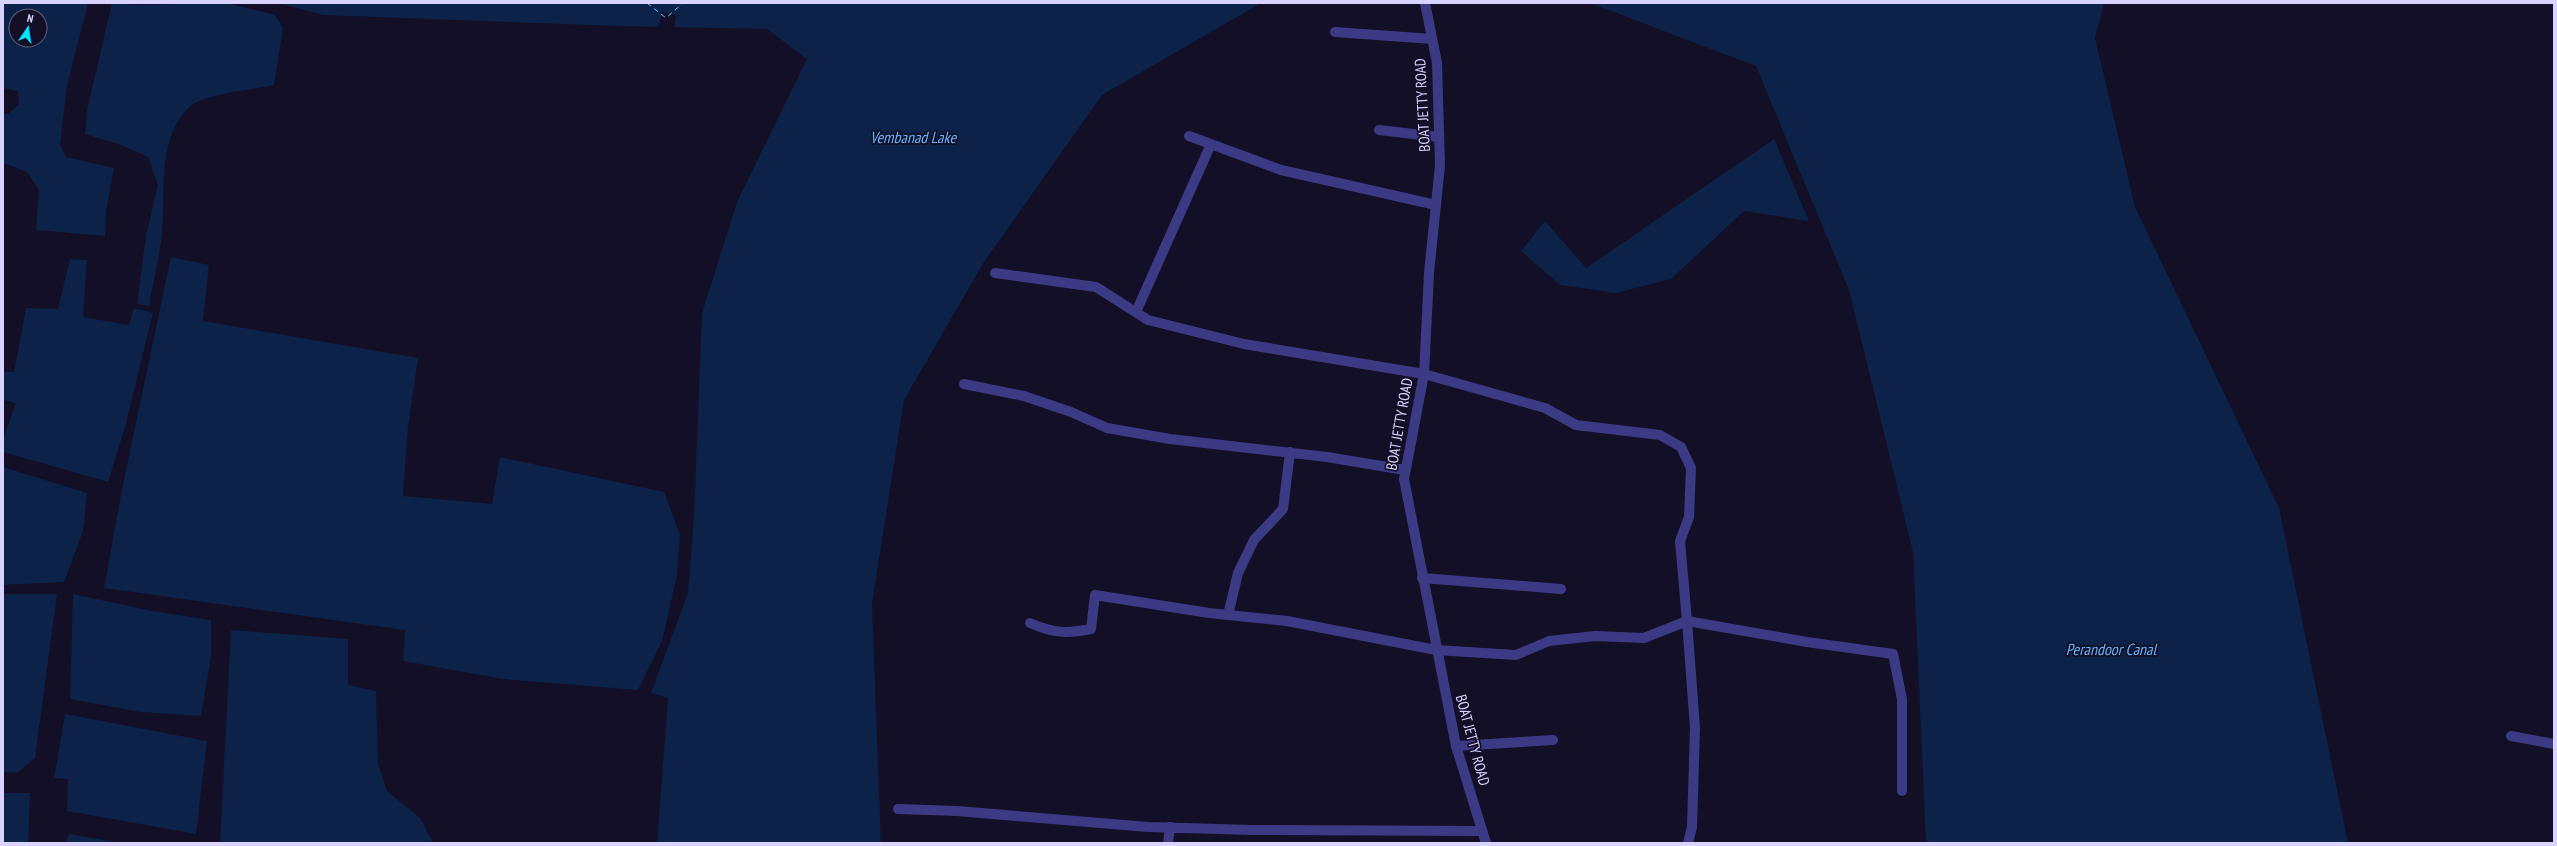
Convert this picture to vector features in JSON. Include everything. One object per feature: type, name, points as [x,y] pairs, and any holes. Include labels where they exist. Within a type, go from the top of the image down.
[{"type":"street","name":"BOAT JETTY ROAD","points":[[1425,3],[1437,63],[1440,165],[1424,374],[1404,480],[1436,650],[1456,746],[1486,843]]},
{"type":"street","points":[[1335,32],[1432,39]]},
{"type":"street","points":[[1379,130],[1439,137]]},
{"type":"street","points":[[1189,136],[1281,170],[1436,204]]},
{"type":"street","points":[[1136,312],[1211,144]]},
{"type":"street","points":[[995,273],[1096,287],[1148,320],[1244,344],[1424,374],[1545,408],[1576,425],[1660,435],[1681,447],[1691,468],[1689,517],[1680,541],[1695,728],[1692,827],[1688,843]]},
{"type":"street","points":[[964,384],[1024,396],[1071,412],[1107,428],[1170,439],[1290,452],[1405,470]]},
{"type":"street","points":[[1228,615],[1238,573],[1254,540],[1283,509],[1290,452]]},
{"type":"street","points":[[1422,578],[1561,589]]},
{"type":"street","points":[[1030,623],[1049,632],[1073,633],[1091,629],[1095,596],[1228,615],[1287,621],[1436,650],[1516,655],[1549,641],[1595,636],[1644,638],[1687,621],[1807,642],[1893,654],[1902,699],[1902,791]]},
{"type":"street","points":[[2511,736],[2554,744]]},
{"type":"street","points":[[1456,746],[1554,740]]},
{"type":"street","points":[[898,809],[965,811],[1170,827],[1253,830],[1482,831]]},
{"type":"street","points":[[1168,843],[1170,827]]},
{"type":"water","points":[[3,3],[88,3],[67,86],[60,145],[66,157],[114,168],[106,212],[105,236],[36,230],[39,190],[27,172],[3,163],[3,114],[8,114],[19,104],[18,91],[3,88]]},
{"type":"water","points":[[112,3],[136,5],[226,3],[275,15],[283,28],[274,85],[231,92],[199,101],[192,105],[181,117],[173,132],[165,165],[162,234],[149,306],[137,304],[146,235],[158,185],[148,157],[121,145],[85,134],[87,110]]},
{"type":"water","name":"Vembanad Lake","points":[[278,3],[1261,3],[1102,95],[984,262],[904,400],[872,604],[881,843],[657,843],[668,698],[651,693],[688,593],[694,516],[702,313],[737,202],[807,59],[767,29],[617,26],[323,15]]},
{"type":"water","name":"Perandoor Canal","points":[[1590,3],[2104,3],[2095,38],[2135,207],[2279,508],[2348,843],[1926,843],[1913,552],[1849,290],[1756,66]]},
{"type":"water","points":[[1774,139],[1809,221],[1744,211],[1671,279],[1616,293],[1560,285],[1521,251],[1545,221],[1586,268]]},
{"type":"water","points":[[171,257],[209,265],[203,321],[418,358],[408,427],[403,496],[492,504],[500,457],[664,492],[680,535],[677,575],[662,641],[638,690],[503,679],[403,661],[405,630],[104,588],[122,489]]},
{"type":"water","points":[[70,259],[87,260],[83,317],[129,325],[134,308],[153,313],[125,427],[108,482],[3,452],[3,439],[16,403],[3,400],[3,372],[14,372],[26,308],[58,309]]},
{"type":"water","points":[[3,467],[87,493],[83,531],[64,582],[3,585]]},
{"type":"water","points":[[3,594],[57,594],[35,758],[17,773],[3,772]]},
{"type":"water","points":[[73,594],[152,611],[211,620],[211,657],[201,716],[140,712],[70,699]]},
{"type":"water","points":[[231,630],[348,639],[348,685],[376,691],[378,764],[387,791],[420,818],[433,843],[220,843]]},
{"type":"water","points":[[65,714],[207,741],[196,834],[67,811],[68,779],[54,778]]},
{"type":"water","points":[[3,793],[30,793],[28,843],[3,843]]},
{"type":"water","points":[[69,834],[122,843],[66,843]]},
{"type":"pier","points":[[662,12],[676,15],[674,29],[658,29]]},
{"type":"ferry route","points":[[647,3],[666,18],[683,3]]}]
